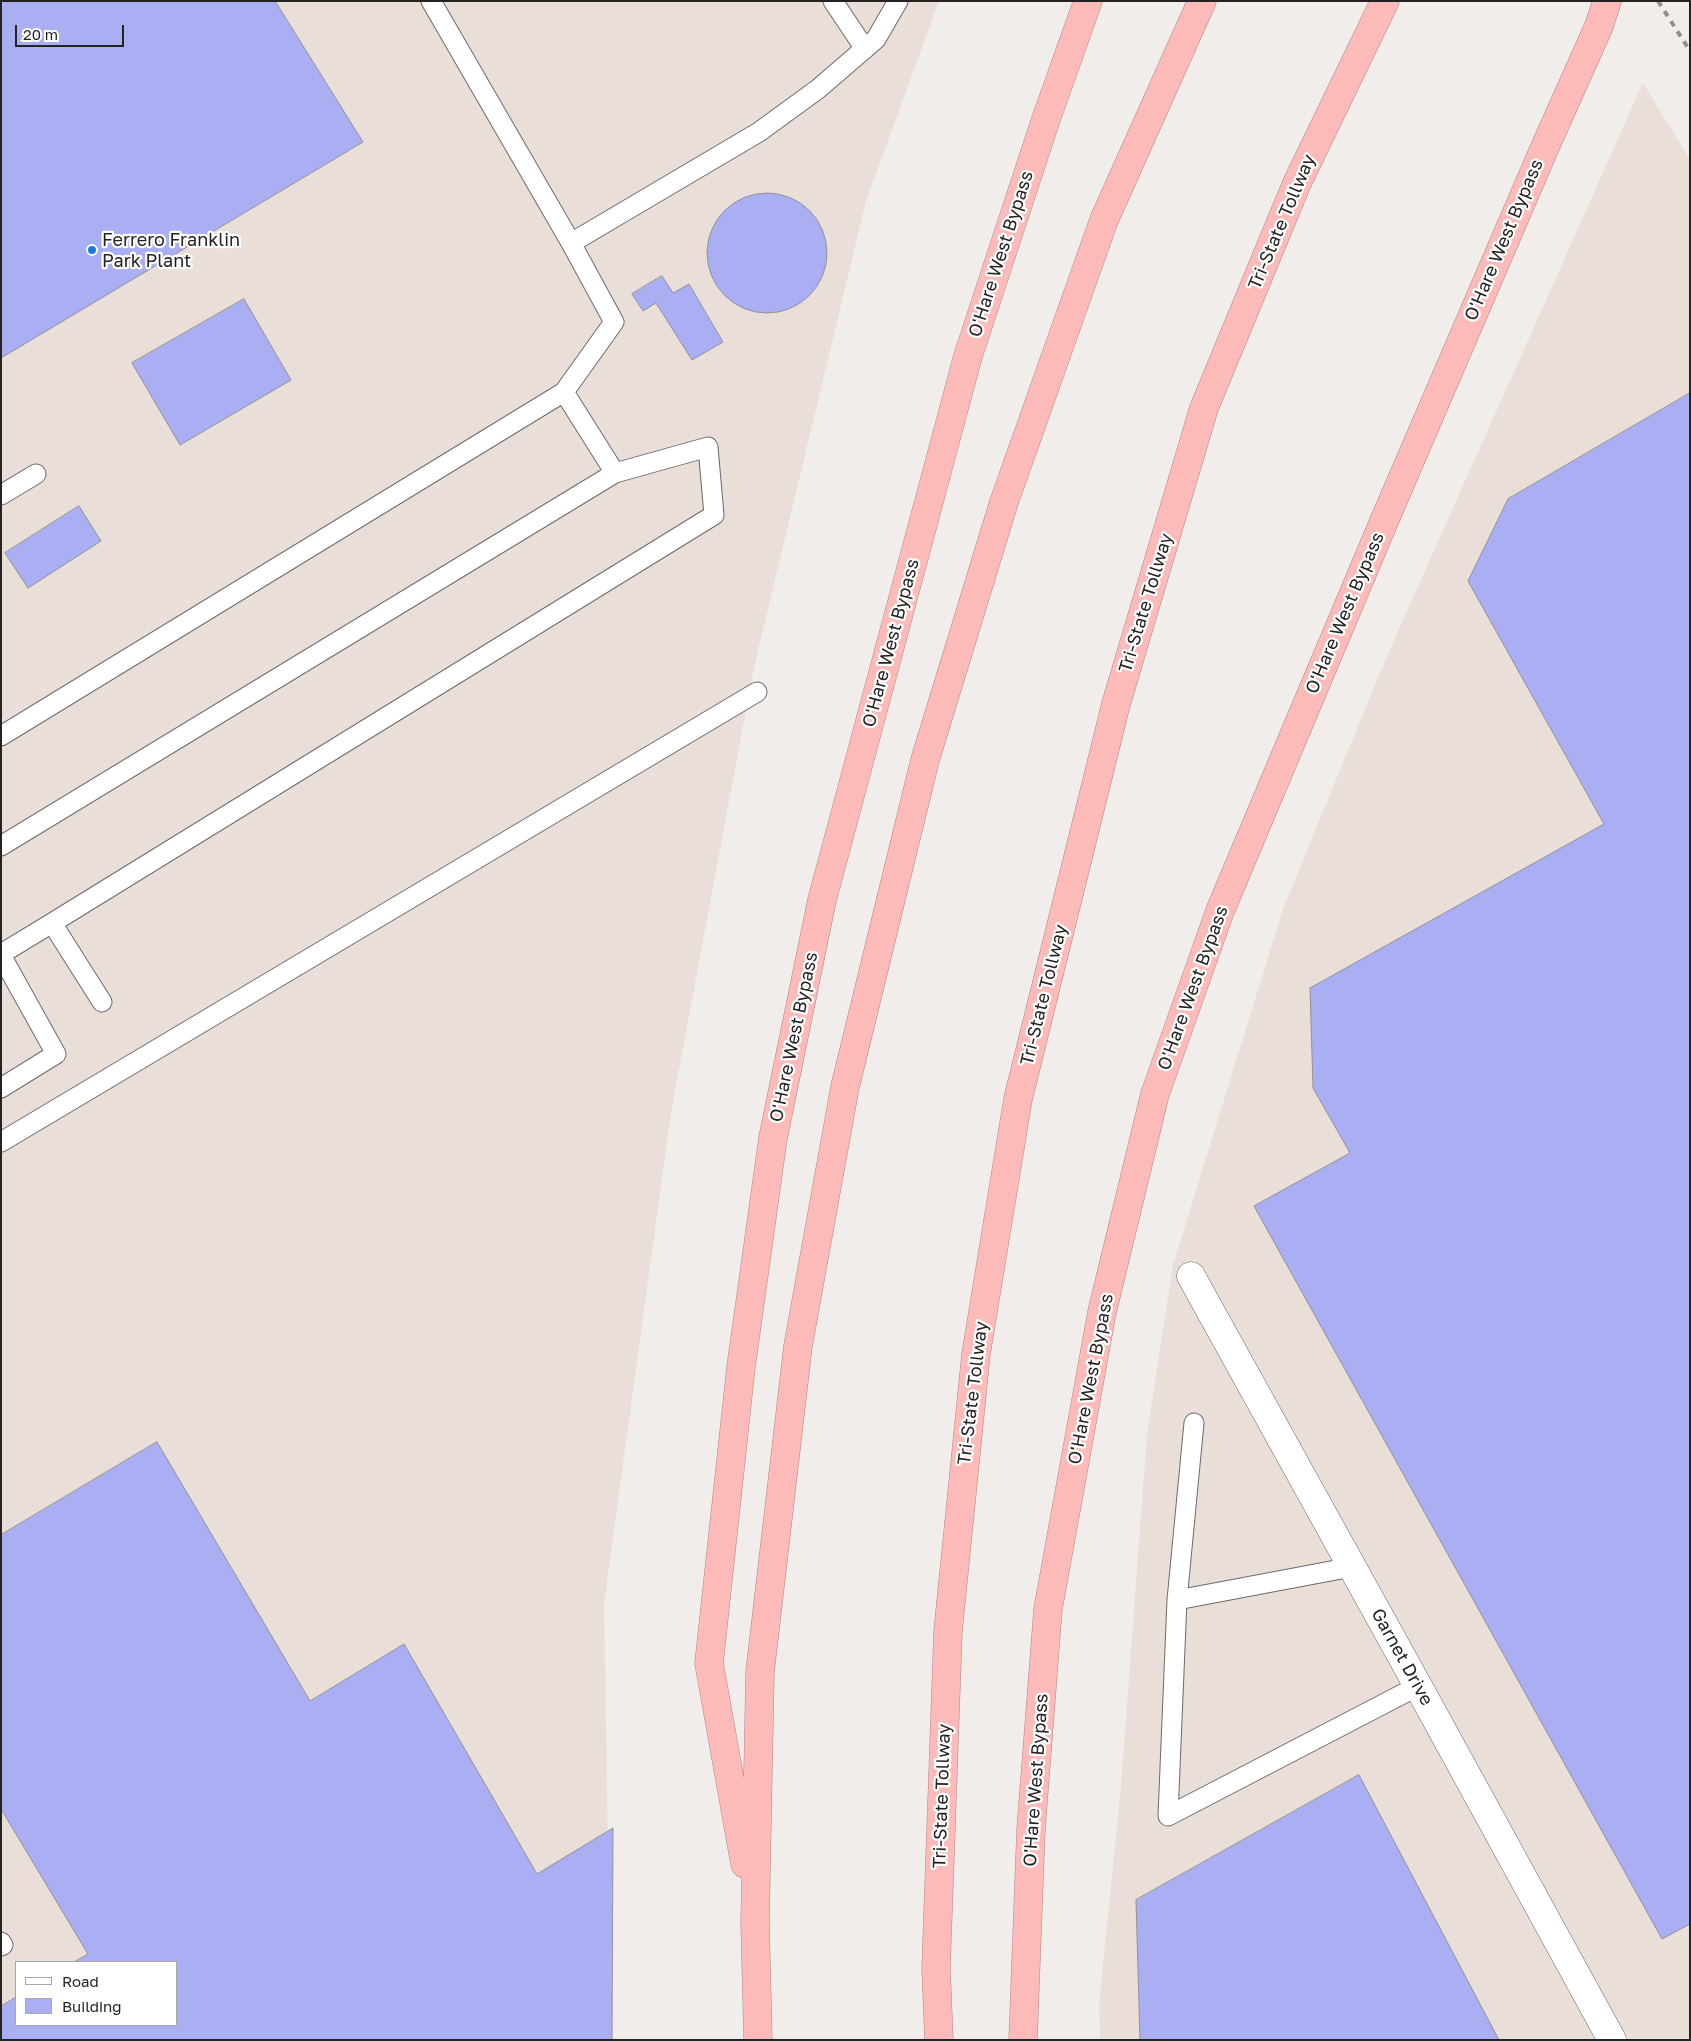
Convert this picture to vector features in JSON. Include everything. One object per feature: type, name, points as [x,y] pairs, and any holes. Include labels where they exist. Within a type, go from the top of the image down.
[{"type":"highway","name":"O'Hare West Bypass","points":[[755,1924],[708,1663],[741,1367],[773,1138],[822,900],[968,356],[1046,120],[1088,1]]},
{"type":"highway","points":[[758,2040],[755,1924],[760,1672],[798,1346],[844,1087],[925,760],[1004,502],[1104,220],[1202,1]]},
{"type":"highway","name":"Tri-State Tollway","points":[[939,2040],[936,1969],[948,1631],[976,1354],[1018,1099],[1116,704],[1204,408],[1296,183],[1385,1]]},
{"type":"highway","name":"O'Hare West Bypass","points":[[1023,2040],[1031,1829],[1048,1609],[1106,1293],[1154,1094],[1213,930],[1385,519],[1544,147],[1599,26],[1607,1]]},
{"type":"street","name":"Garnet Drive","points":[[1190,1276],[1612,2040]]},
{"type":"lane","points":[[1,736],[564,392],[614,322],[571,243],[431,1]]},
{"type":"lane","points":[[834,1],[865,48]]},
{"type":"lane","points":[[571,243],[759,132],[818,89],[876,39],[898,1]]},
{"type":"lane","points":[[564,392],[615,473]]},
{"type":"lane","points":[[1,846],[615,473],[708,448],[714,515],[1,954],[56,1054],[1,1088]]},
{"type":"lane","points":[[1,495],[36,474]]},
{"type":"lane","points":[[1,1142],[757,692]]},
{"type":"lane","points":[[52,923],[102,1002]]},
{"type":"lane","points":[[1194,1423],[1177,1600],[1168,1816],[1418,1686]]},
{"type":"lane","points":[[1177,1600],[1352,1567]]},
{"type":"lane","points":[[1,1942],[3,1945],[1,1946]]},
{"type":"shaded area","points":[[1,1],[939,1],[866,201],[754,667],[671,1112],[604,1603],[611,2040],[1,2040]]},
{"type":"shaded area","points":[[1643,83],[1690,160],[1690,2040],[1100,2040],[1099,2004],[1121,1786],[1147,1434],[1173,1265],[1283,909],[1386,658]]},
{"type":"building","name":"Ferrero Franklin Park Plant","points":[[1,1],[275,1],[363,142],[1,358]]},
{"type":"building","points":[[767,193],[779,194],[790,198],[800,203],[809,211],[817,220],[822,230],[826,241],[826,265],[822,276],[817,286],[809,295],[800,303],[790,308],[779,312],[767,313],[755,312],[744,308],[734,303],[725,295],[717,286],[712,276],[708,265],[707,253],[708,241],[712,230],[717,220],[725,211],[734,203],[744,198],[755,194]]},
{"type":"building","points":[[662,276],[673,293],[689,284],[723,342],[692,360],[656,303],[643,311],[632,294]]},
{"type":"building","points":[[244,299],[291,380],[180,445],[132,363]]},
{"type":"building","points":[[1690,393],[1690,1924],[1662,1939],[1254,1206],[1350,1153],[1313,1088],[1310,988],[1604,824],[1468,581],[1508,499]]},
{"type":"building","points":[[79,506],[101,541],[28,588],[5,553]]},
{"type":"building","points":[[157,1442],[310,1701],[404,1644],[537,1874],[613,1828],[612,2040],[1,2040],[1,2006],[15,1998],[15,2026],[178,2026],[178,1961],[76,1961],[88,1954],[1,1809],[1,1535]]},
{"type":"building","points":[[1359,1775],[1499,2040],[1140,2040],[1136,1900]]},
{"type":"railway","points":[[1658,1],[1690,51]]},
{"type":"place","name":"Ferrero Franklin Park Plant","points":[[92,250]]}]
